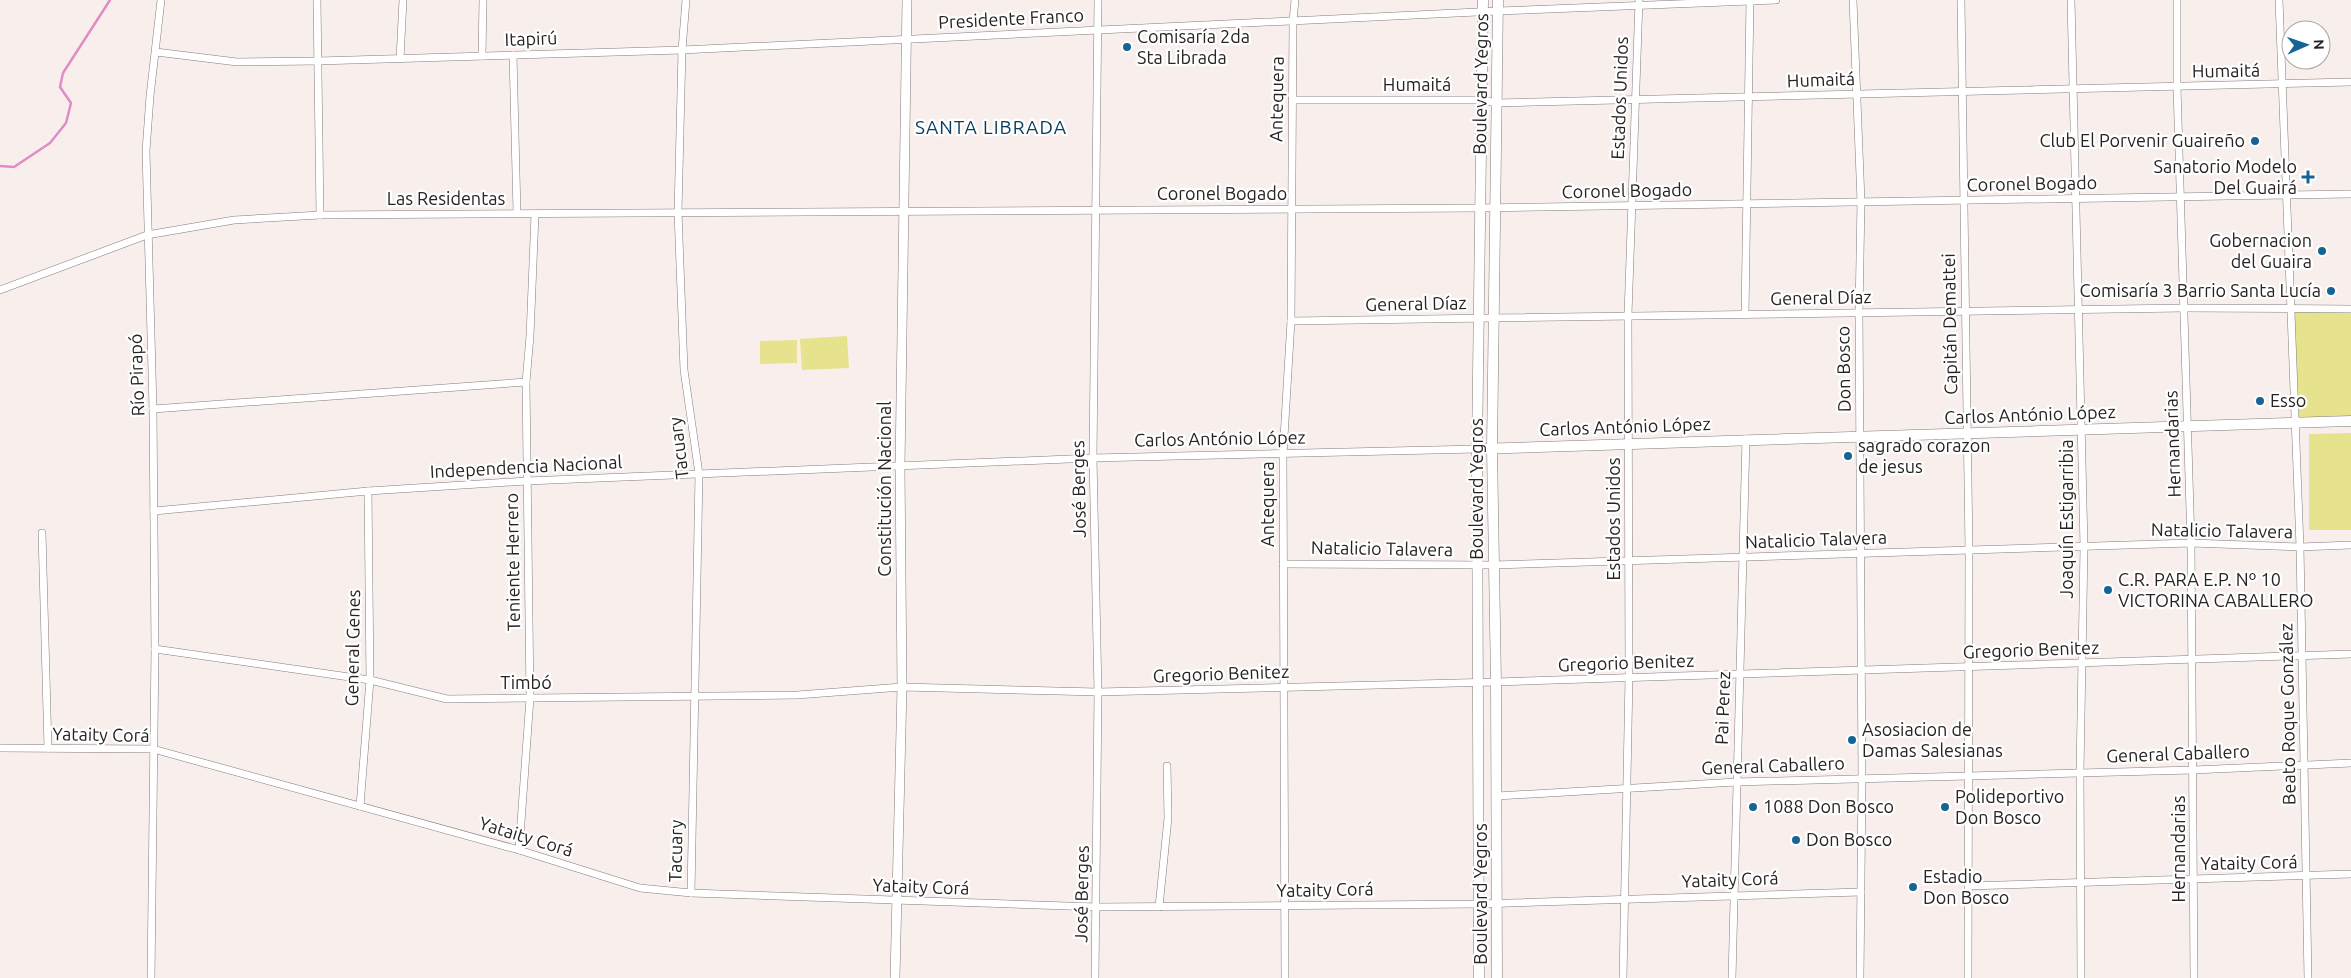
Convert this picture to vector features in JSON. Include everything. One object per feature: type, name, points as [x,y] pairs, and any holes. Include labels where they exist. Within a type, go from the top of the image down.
[{"type":"main road","name":"Boulevard Yegros","points":[[1480,978],[1477,449],[1483,0]]},
{"type":"main road","name":"Boulevard Yegros","points":[[1497,978],[1496,682],[1492,449],[1498,5]]},
{"type":"main road","name":"Carlos António López","points":[[1477,449],[2351,421]]},
{"type":"street","name":"Río Pirapó","points":[[151,978],[155,649],[154,409],[147,235],[146,151],[161,0]]},
{"type":"street","points":[[317,0],[320,214]]},
{"type":"street","points":[[400,59],[403,0]]},
{"type":"street","points":[[482,56],[483,0]]},
{"type":"street","name":"Tacuary","points":[[686,0],[682,50],[678,212],[684,370],[698,474],[691,893]]},
{"type":"street","name":"Constitución Nacional","points":[[895,978],[902,687],[900,466],[907,0]]},
{"type":"street","name":"José Berges","points":[[1095,978],[1098,692],[1093,458],[1098,0]]},
{"type":"street","name":"Antequera","points":[[1286,978],[1282,687],[1283,454],[1291,321],[1292,100],[1295,0]]},
{"type":"street","name":"Presidente Franco","points":[[906,39],[1482,12],[1498,5],[1776,0]]},
{"type":"street","name":"Don Bosco","points":[[1853,0],[1861,201],[1859,313],[1862,553],[1860,978]]},
{"type":"street","name":"Capitán Demattei","points":[[1961,0],[1969,550],[1968,978]]},
{"type":"street","name":"Joaquín Estigarribia","points":[[2071,0],[2084,547],[2079,882],[2081,978]]},
{"type":"street","name":"Hernandarias","points":[[2177,0],[2177,87],[2191,543],[2194,978]]},
{"type":"street","name":"Beato Roque González","points":[[2279,0],[2300,547],[2308,978]]},
{"type":"street","points":[[1745,314],[1750,1]]},
{"type":"street","name":"Estados Unidos","points":[[1623,978],[1629,678],[1628,315],[1639,3]]},
{"type":"street","name":"Itapirú","points":[[156,52],[237,62],[318,61],[682,50],[906,39]]},
{"type":"street","points":[[513,55],[518,213]]},
{"type":"street","name":"Humaitá","points":[[1292,100],[1481,100],[1497,102],[2351,82]]},
{"type":"street","name":"Coronel Bogado","points":[[904,211],[1748,205],[1861,201],[2351,194]]},
{"type":"street","name":"Las Residentas","points":[[0,290],[147,235],[234,220],[320,214],[904,211]]},
{"type":"street","name":"Teniente Herrero","points":[[518,850],[530,698],[526,382],[530,336],[535,214]]},
{"type":"street","name":"General Díaz","points":[[1291,321],[2184,308],[2351,308]]},
{"type":"street","points":[[154,409],[526,382]]},
{"type":"street","name":"Pai Perez","points":[[1732,978],[1746,439]]},
{"type":"street","name":"Carlos António López","points":[[900,466],[1093,458],[1477,449]]},
{"type":"street","name":"Independencia Nacional","points":[[154,511],[368,491],[527,481],[900,466]]},
{"type":"street","name":"General Genes","points":[[360,806],[370,680],[368,491]]},
{"type":"street","points":[[42,533],[48,748]]},
{"type":"street","name":"Natalicio Talavera","points":[[1283,564],[1494,565],[2191,543],[2300,547],[2351,545]]},
{"type":"street","name":"Timbó","points":[[155,649],[370,680],[447,698],[797,695],[902,687]]},
{"type":"street","name":"Gregorio Benitez","points":[[902,687],[1098,692],[1629,678],[2351,654]]},
{"type":"street","name":"Yataity Corá","points":[[0,748],[153,749],[518,850],[640,888],[691,893],[1097,908],[1479,904],[1861,892]]},
{"type":"street","name":"General Caballero","points":[[1497,796],[1736,782],[2193,770],[2351,763]]},
{"type":"street","points":[[1159,907],[1168,818],[1167,766]]},
{"type":"street","name":"Yataity Corá","points":[[1968,886],[2306,877],[2351,874]]},
{"type":"shaded area","points":[[2293,311],[2351,311],[2351,418],[2297,420]]},
{"type":"shaded area","points":[[847,336],[849,368],[802,370],[800,339]]},
{"type":"shaded area","points":[[797,340],[797,363],[760,364],[760,341]]},
{"type":"shaded area","points":[[2351,433],[2351,530],[2309,530],[2309,434]]},
{"type":"waterway","points":[[0,166],[14,167],[50,143],[66,123],[71,103],[60,87],[63,73],[110,0]]},
{"type":"place","name":"Comisaría 2da Sta Librada","points":[[1127,47]]},
{"type":"place","name":"Club El Porvenir Guaireño","points":[[2255,141]]},
{"type":"place","name":"Sanatorio Modelo Del Guairá","points":[[2308,177]]},
{"type":"place","name":"Gobernacion del Guaira","points":[[2322,251]]},
{"type":"place","name":"Comisaría 3 Barrio Santa Lucía","points":[[2331,291]]},
{"type":"place","name":"Esso","points":[[2260,401]]},
{"type":"place","name":"sagrado corazon de jesus","points":[[1848,456]]},
{"type":"place","name":"C.R. PARA E.P. Nº 10 VICTORINA CABALLERO","points":[[2108,590]]},
{"type":"place","name":"Asosiacion de Damas Salesianas","points":[[1852,740]]},
{"type":"place","name":"1088 Don Bosco","points":[[1753,807]]},
{"type":"place","name":"Polideportivo Don Bosco","points":[[1945,807]]},
{"type":"place","name":"Don Bosco","points":[[1796,840]]},
{"type":"place","name":"Estadio Don Bosco","points":[[1913,887]]},
{"type":"district","name":"SANTA LIBRADA","points":[[991,127]]}]
